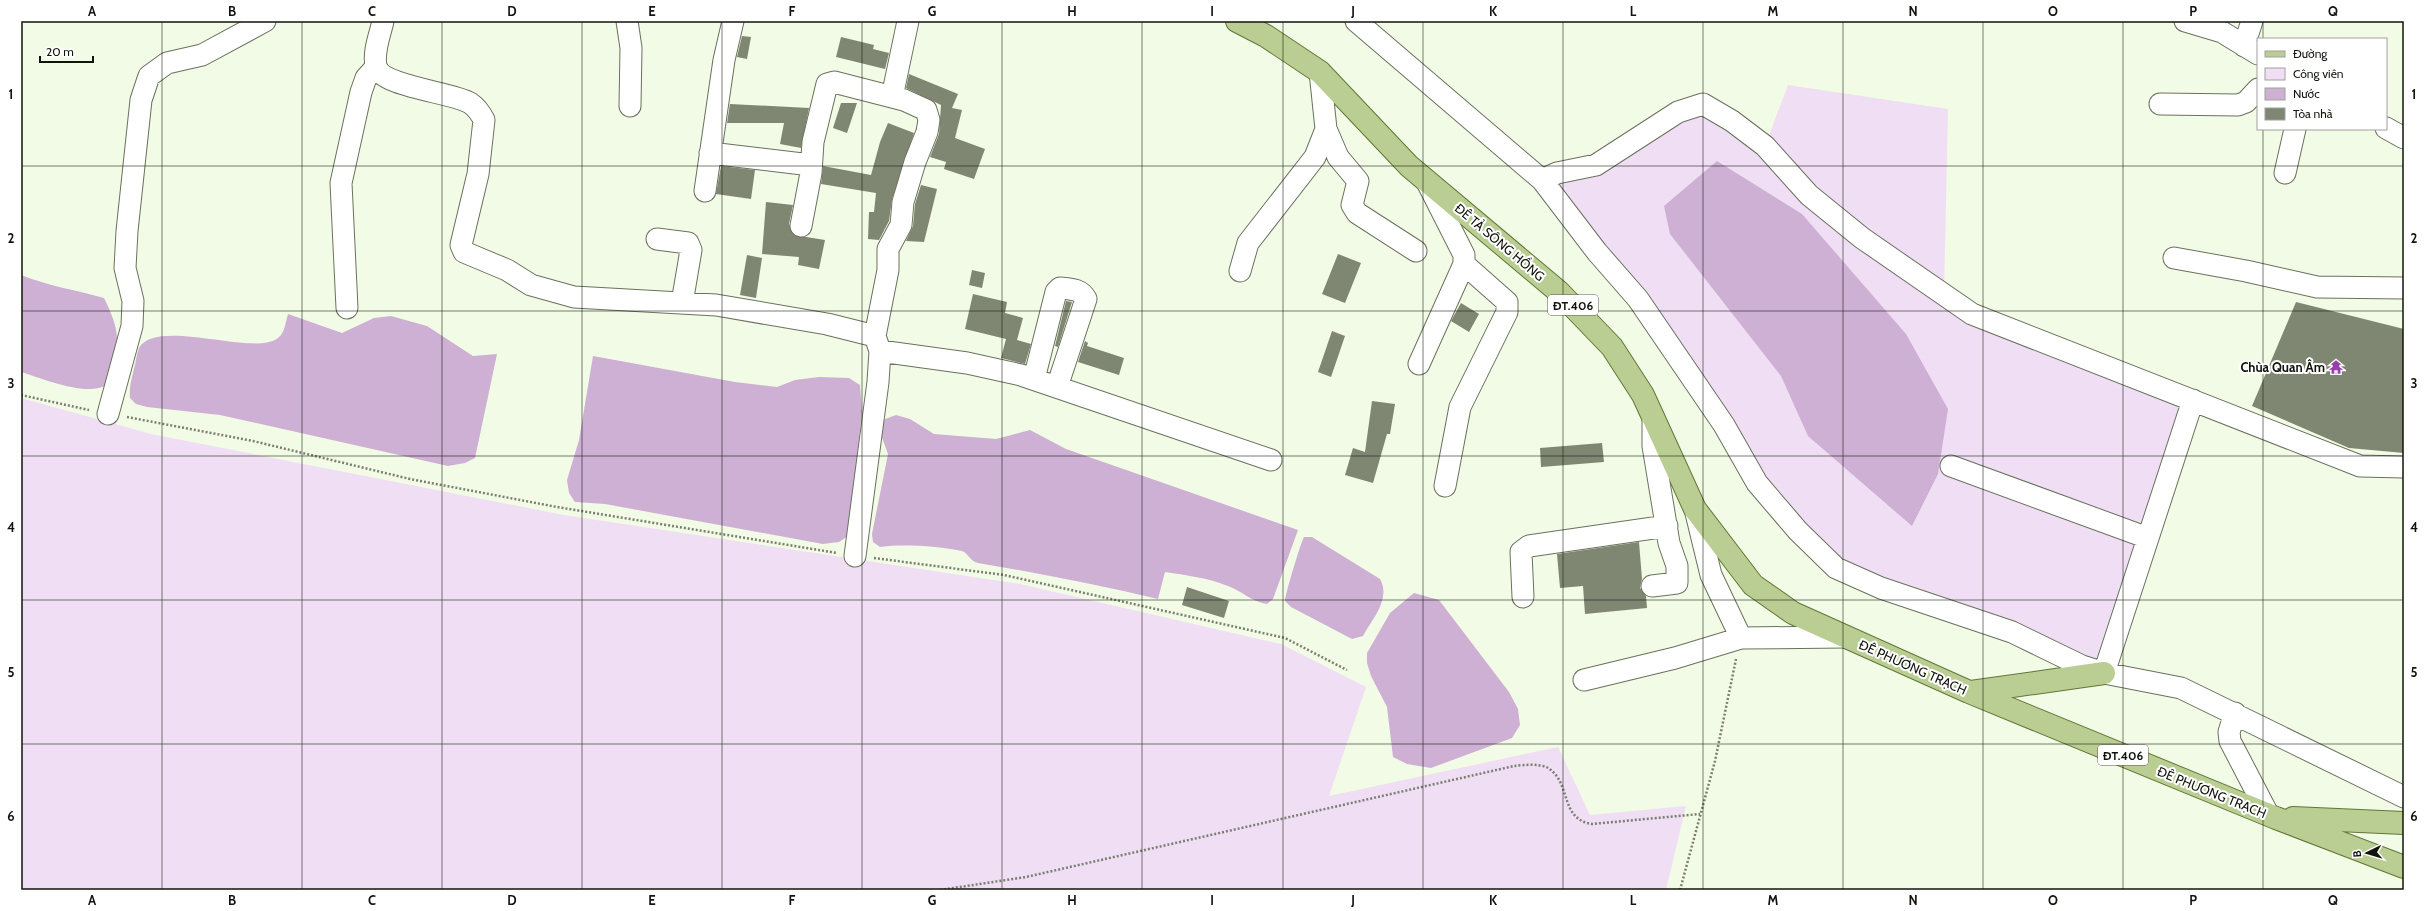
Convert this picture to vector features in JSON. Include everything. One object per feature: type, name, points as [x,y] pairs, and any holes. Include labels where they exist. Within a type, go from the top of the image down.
[{"type":"main road","name":"ĐÊ TẢ SÔNG HỒNG","points":[[1238,21],[1266,36],[1320,72],[1409,166],[1559,292],[1612,347],[1643,394],[1695,509],[1753,585],[1793,613],[1845,637]]},
{"type":"main road","name":"ĐÊ PHƯƠNG TRẠCH","points":[[1845,637],[1969,692],[2272,816],[2404,867]]},
{"type":"main road","points":[[1969,692],[2104,673]]},
{"type":"main road","points":[[2272,816],[2404,823]]},
{"type":"street","points":[[108,414],[132,326],[133,302],[125,268],[127,231],[141,100],[149,76],[166,63],[202,55],[265,21]]},
{"type":"street","points":[[383,21],[377,47],[376,67],[380,73],[403,84],[452,96],[471,103],[484,120],[478,174],[461,245],[464,252],[507,270],[531,285],[574,297],[716,305],[765,312],[878,343],[967,362],[1034,379],[1271,460]]},
{"type":"street","points":[[627,21],[632,48],[630,106]]},
{"type":"street","points":[[705,191],[724,60],[733,21]]},
{"type":"street","points":[[892,97],[908,21]]},
{"type":"street","points":[[1356,21],[1542,180],[1597,252],[1638,299],[1724,425],[1757,483],[1798,531],[1836,568],[1882,588],[2012,632],[2082,666],[2104,673],[2181,688],[2235,713],[2404,797]]},
{"type":"street","points":[[2185,21],[2222,32],[2251,50],[2252,21]]},
{"type":"street","points":[[347,308],[341,183],[361,92],[366,78],[376,67]]},
{"type":"street","points":[[1320,72],[1326,129],[1338,157],[1358,181],[1352,205],[1357,213],[1416,251]]},
{"type":"street","points":[[801,226],[811,165],[813,142],[827,84],[834,82],[892,97],[918,104],[926,110],[929,120],[903,202],[901,225],[888,249],[888,270],[878,343],[878,382],[854,556]]},
{"type":"street","points":[[2160,104],[2238,105],[2246,102],[2257,90]]},
{"type":"street","points":[[1542,180],[1557,173],[1596,165],[1678,112],[1702,104],[1732,121],[1765,146],[1809,195],[1862,238],[1972,314],[2360,466],[2404,467]]},
{"type":"street","points":[[1240,271],[1248,243],[1315,157],[1326,129]]},
{"type":"street","points":[[2387,129],[2404,138]]},
{"type":"street","points":[[2285,173],[2295,130]]},
{"type":"street","points":[[710,153],[811,165]]},
{"type":"street","points":[[1419,364],[1464,264],[1464,255],[1426,180]]},
{"type":"street","points":[[657,239],[688,243],[691,250],[682,303]]},
{"type":"street","points":[[2174,258],[2246,271],[2317,287],[2404,288]]},
{"type":"street","points":[[1445,486],[1460,407],[1508,312],[1507,302],[1464,264]]},
{"type":"street","points":[[1034,379],[1056,292],[1060,288],[1072,289],[1083,293],[1086,299],[1058,387]]},
{"type":"street","points":[[2104,673],[2193,400]]},
{"type":"street","points":[[1652,586],[1677,583],[1677,566],[1669,543],[1653,446],[1654,417]]},
{"type":"street","points":[[1951,466],[2148,538]]},
{"type":"street","points":[[1695,509],[1711,575],[1741,638]]},
{"type":"street","points":[[1524,597],[1521,552],[1528,546],[1667,526]]},
{"type":"street","points":[[1584,680],[1668,660],[1741,638],[1845,637]]},
{"type":"street","points":[[2235,713],[2229,732],[2230,741],[2272,816]]},
{"type":"path","points":[[21,394],[108,414],[253,441],[410,479],[557,507],[854,556],[1004,575],[1278,636],[1347,670]]},
{"type":"path","points":[[1680,890],[1715,761],[1741,638]]},
{"type":"path","points":[[940,890],[1026,877],[1514,766],[1532,765],[1548,768],[1559,779],[1574,817],[1582,822],[1592,824],[1630,819],[1700,814]]},
{"type":"green space","points":[[1788,85],[1948,109],[1944,294],[2193,400],[2104,673],[1836,568],[1798,531],[1542,180],[1703,104],[1765,146]]},
{"type":"green space","points":[[21,398],[151,434],[564,515],[1020,584],[1281,644],[1366,687],[1329,796],[1558,747],[1590,815],[1686,806],[1666,890],[21,890]]},
{"type":"water","points":[[1717,161],[1802,214],[1906,334],[1948,409],[1938,474],[1912,526],[1808,436],[1781,376],[1670,234],[1664,206]]},
{"type":"water","points":[[21,275],[52,285],[104,298],[114,322],[117,341],[114,360],[107,385],[88,389],[77,388],[65,386],[21,372]]},
{"type":"water","points":[[288,314],[342,333],[374,318],[391,316],[427,326],[473,356],[497,354],[475,458],[465,463],[448,466],[220,415],[147,407],[136,404],[130,398],[131,382],[138,350],[148,340],[163,336],[182,336],[245,343],[262,343],[275,340],[281,335]]},
{"type":"water","points":[[593,356],[735,382],[777,387],[795,380],[819,377],[849,378],[860,385],[862,412],[848,536],[839,542],[823,544],[605,504],[575,502],[569,493],[567,480],[579,440]]},
{"type":"water","points":[[896,415],[910,419],[934,434],[996,439],[1030,430],[1066,449],[1298,530],[1273,599],[1267,604],[1262,603],[1220,583],[1197,577],[1165,572],[1158,599],[978,563],[973,561],[962,551],[921,546],[880,547],[873,542],[872,534],[888,454],[880,432],[885,419]]},
{"type":"water","points":[[1304,537],[1312,537],[1380,579],[1383,586],[1382,601],[1376,615],[1363,636],[1352,639],[1291,607],[1285,601],[1293,569]]},
{"type":"water","points":[[1414,593],[1439,600],[1509,692],[1518,709],[1520,725],[1512,738],[1431,768],[1407,764],[1393,757],[1387,707],[1371,676],[1367,663],[1367,653],[1390,613]]},
{"type":"building","points":[[742,36],[751,37],[747,59],[737,57]]},
{"type":"building","points":[[841,37],[874,45],[873,49],[889,53],[885,69],[836,57]]},
{"type":"building","points":[[909,74],[958,94],[952,108],[962,110],[955,138],[985,149],[974,179],[944,169],[946,162],[930,157],[939,134],[941,105],[906,88]]},
{"type":"building","points":[[841,103],[857,103],[847,133],[833,128]]},
{"type":"building","points":[[730,104],[809,108],[801,148],[780,144],[784,123],[727,123]]},
{"type":"building","points":[[888,123],[914,133],[892,199],[889,221],[879,240],[868,239],[869,212],[874,212],[876,193],[821,184],[823,166],[871,175],[880,142]]},
{"type":"building","points":[[721,166],[755,170],[751,199],[716,194]]},
{"type":"building","points":[[921,185],[937,189],[924,242],[906,241],[913,226],[915,204]]},
{"type":"building","points":[[766,202],[793,205],[789,224],[794,235],[825,240],[819,269],[798,265],[799,257],[762,254]]},
{"type":"building","points":[[1338,254],[1361,263],[1345,303],[1322,294]]},
{"type":"building","points":[[747,255],[762,258],[756,298],[740,295]]},
{"type":"building","points":[[972,270],[985,273],[982,288],[969,285]]},
{"type":"building","points":[[973,294],[1007,302],[1005,313],[1023,318],[1017,340],[1031,344],[1025,364],[1001,358],[1006,339],[965,329]]},
{"type":"building","points":[[1066,301],[1072,302],[1058,347],[1055,346]]},
{"type":"building","name":"Chùa Quan Âm","points":[[2296,302],[2404,329],[2404,453],[2349,448],[2252,406]]},
{"type":"building","points":[[1461,303],[1479,314],[1469,332],[1451,321]]},
{"type":"building","points":[[1332,331],[1345,336],[1331,377],[1318,372]]},
{"type":"building","points":[[1085,341],[1088,343],[1087,346],[1124,358],[1119,375],[1078,362]]},
{"type":"building","points":[[1372,401],[1395,404],[1390,434],[1387,434],[1373,483],[1345,475],[1353,448],[1365,452]]},
{"type":"building","points":[[1602,443],[1604,462],[1541,467],[1540,448]]},
{"type":"building","points":[[1639,542],[1642,579],[1640,588],[1646,596],[1647,608],[1585,614],[1583,586],[1560,588],[1557,554]]},
{"type":"building","points":[[1187,587],[1229,601],[1224,618],[1182,605]]},
{"type":"place","name":"Chùa Quan Âm","points":[[2336,367]]}]
